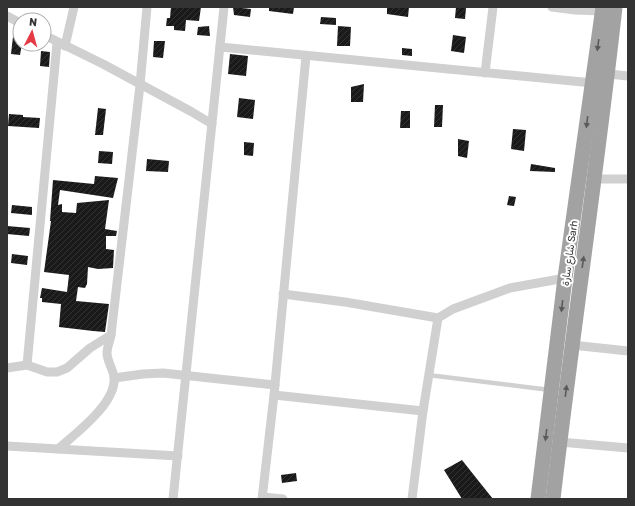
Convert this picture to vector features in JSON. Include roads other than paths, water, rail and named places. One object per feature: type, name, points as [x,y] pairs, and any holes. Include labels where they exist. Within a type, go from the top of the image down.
[{"type":"highway","name":"شارع سارة Sarh","points":[[553,499],[608,74],[607,8]]},
{"type":"highway","name":"شارع سارة Sarh","points":[[538,499],[592,84],[607,8]]},
{"type":"street","points":[[27,365],[61,44],[74,7]]},
{"type":"street","points":[[58,449],[81,430],[105,404],[111,391],[114,378],[107,354],[111,335],[140,85],[147,7]]},
{"type":"street","points":[[173,499],[224,7]]},
{"type":"street","points":[[485,73],[493,7]]},
{"type":"street","points":[[552,7],[575,10],[607,8]]},
{"type":"street","points":[[52,39],[103,64],[212,124]]},
{"type":"street","points":[[220,47],[592,84]]},
{"type":"street","points":[[283,499],[262,498],[275,390],[306,56]]},
{"type":"street","points":[[608,74],[628,76]]},
{"type":"street","points":[[594,179],[628,179]]},
{"type":"street","points":[[283,294],[438,318],[453,309],[510,288],[566,278]]},
{"type":"street","points":[[412,499],[422,411],[438,318]]},
{"type":"street","points":[[7,368],[27,365],[47,372],[57,372],[67,368],[90,348],[111,335]]},
{"type":"street","points":[[572,345],[628,351]]},
{"type":"street","points":[[114,378],[163,373],[422,411]]},
{"type":"street","points":[[560,442],[628,448]]},
{"type":"street","points":[[7,446],[178,456]]},
{"type":"lane","points":[[428,375],[552,390]]}]
